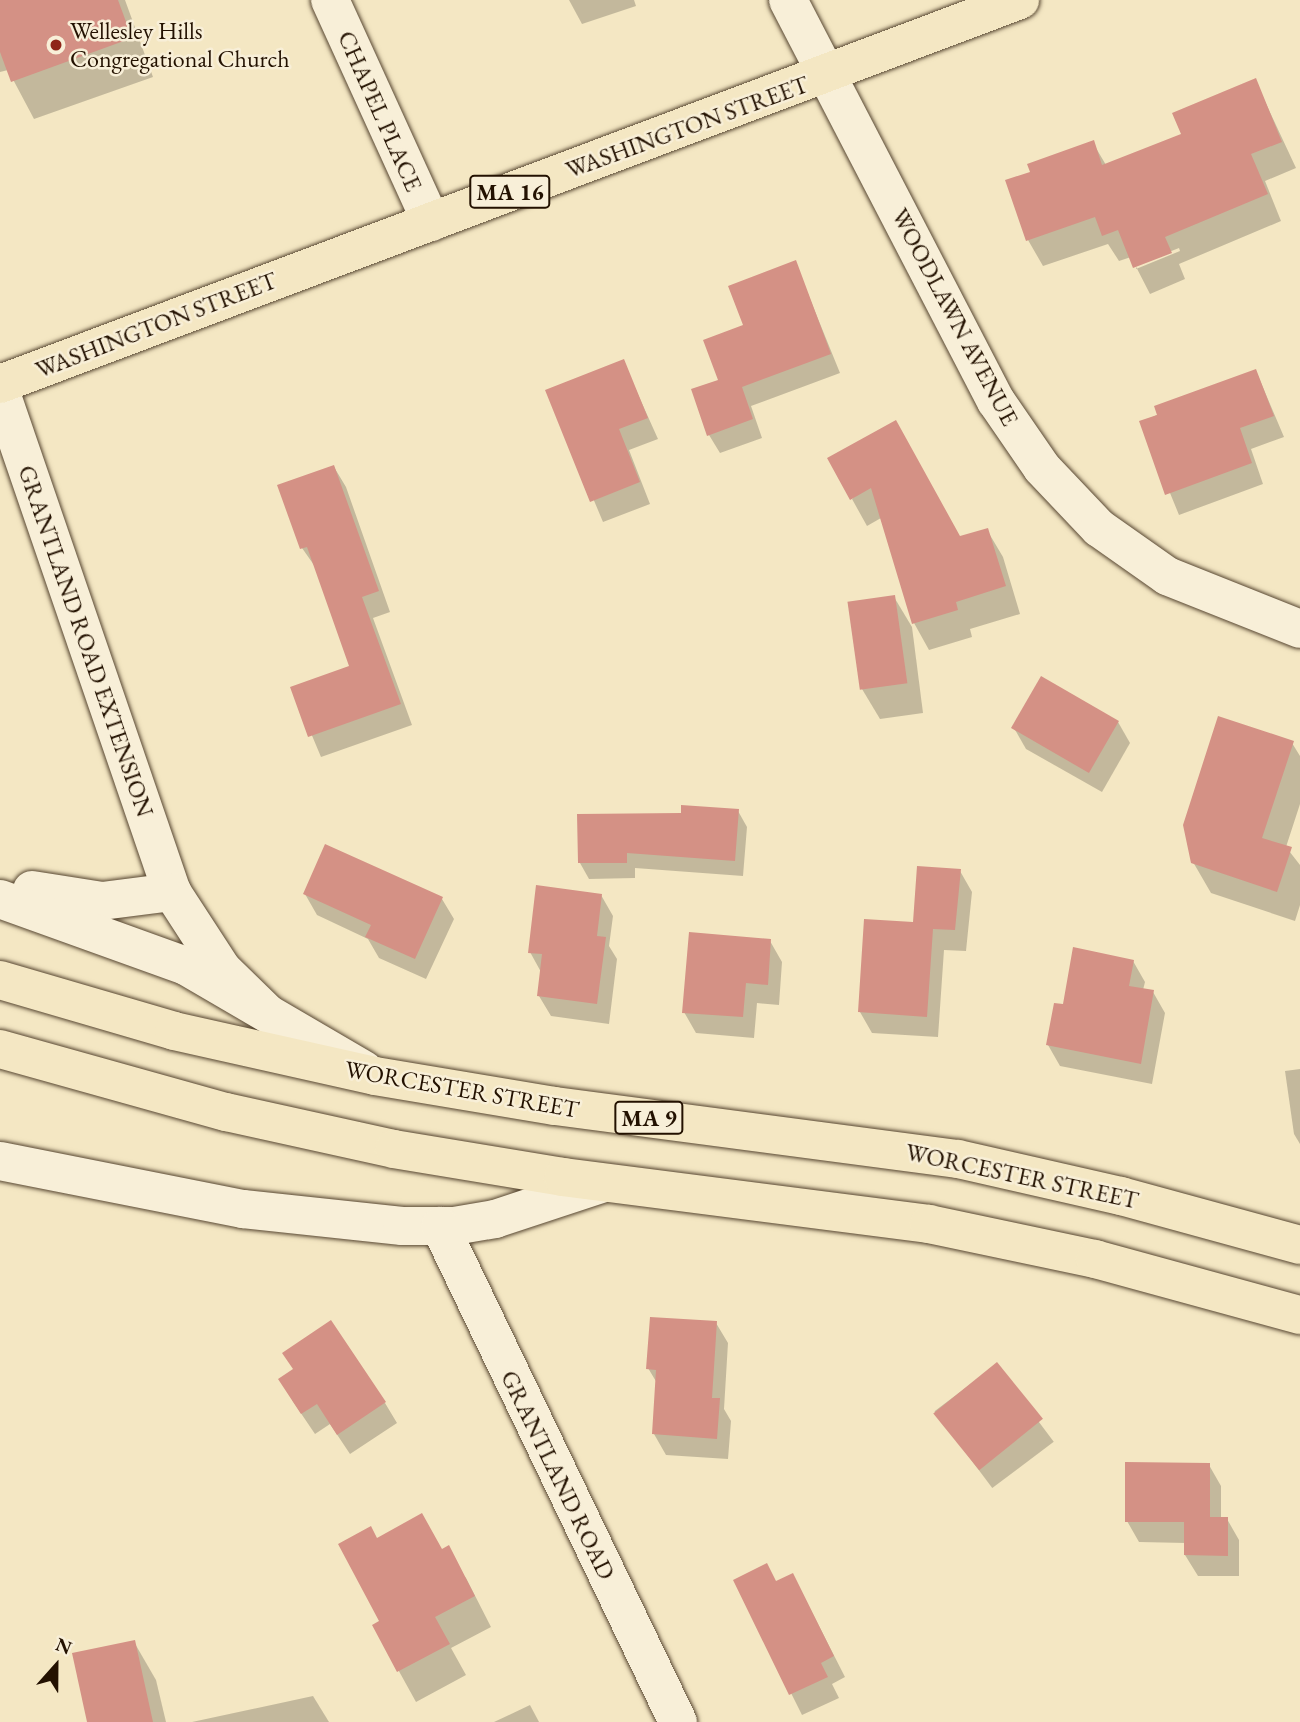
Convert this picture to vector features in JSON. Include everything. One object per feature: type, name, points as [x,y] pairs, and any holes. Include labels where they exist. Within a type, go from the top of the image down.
[{"type":"main road","name":"WASHINGTON STREET","points":[[0,384],[1020,0]]},
{"type":"main road","name":"WORCESTER STREET","points":[[0,980],[174,1031],[375,1076],[555,1106],[958,1159],[1121,1196],[1300,1245]]},
{"type":"main road","points":[[0,1049],[142,1091],[310,1131],[604,1183],[929,1224],[1095,1259],[1300,1315]]},
{"type":"street","name":"CHAPEL PLACE","points":[[330,0],[431,222]]},
{"type":"street","name":"WOODLAWN AVENUE","points":[[788,0],[996,401],[1042,468],[1099,528],[1167,576],[1300,629]]},
{"type":"street","name":"GRANTLAND ROAD EXTENSION","points":[[0,390],[172,892],[222,969],[266,1012]]},
{"type":"street","points":[[0,884],[102,901],[172,892]]},
{"type":"street","points":[[0,899],[162,956],[216,981],[375,1076]]},
{"type":"street","points":[[0,1161],[243,1209],[362,1224],[440,1226],[495,1219],[604,1183]]},
{"type":"street","name":"GRANTLAND ROAD","points":[[440,1226],[678,1722]]},
{"type":"building","name":"Wellesley Hills Congregational Church","points":[[0,0],[118,0],[132,38],[11,82],[0,52]]},
{"type":"building","points":[[1256,78],[1282,142],[1251,154],[1268,194],[1165,237],[1172,253],[1133,268],[1118,230],[1102,236],[1095,217],[1026,241],[1005,180],[1030,172],[1027,164],[1094,140],[1102,165],[1181,134],[1172,113]]},
{"type":"building","points":[[796,260],[831,354],[742,387],[753,419],[707,436],[691,389],[718,380],[703,340],[743,325],[728,286]]},
{"type":"building","points":[[624,359],[648,418],[619,429],[640,482],[590,502],[545,390]]},
{"type":"building","points":[[1256,369],[1274,416],[1240,428],[1252,463],[1165,495],[1139,421],[1157,415],[1154,406]]},
{"type":"building","points":[[896,420],[960,536],[988,528],[1006,586],[956,602],[958,610],[912,624],[871,488],[850,500],[827,458]]},
{"type":"building","points":[[334,465],[379,591],[362,597],[401,704],[308,737],[290,687],[349,666],[307,547],[300,549],[277,485]]},
{"type":"building","points":[[895,595],[907,683],[860,690],[847,602]]},
{"type":"building","points":[[1041,676],[1119,721],[1089,773],[1011,728]]},
{"type":"building","points":[[1218,716],[1294,741],[1262,838],[1292,847],[1277,892],[1191,863],[1183,825]]},
{"type":"building","points":[[681,805],[739,809],[735,861],[627,853],[627,863],[578,863],[577,814],[681,813]]},
{"type":"building","points":[[325,844],[443,897],[415,959],[365,937],[371,925],[303,894]]},
{"type":"building","points":[[917,866],[961,869],[955,930],[933,929],[927,1017],[858,1012],[864,919],[913,922]]},
{"type":"building","points":[[536,885],[602,894],[597,936],[606,937],[597,1004],[537,996],[542,954],[528,953]]},
{"type":"building","points":[[689,932],[771,939],[768,985],[746,983],[743,1017],[682,1013]]},
{"type":"building","points":[[1073,947],[1134,960],[1129,986],[1154,990],[1141,1064],[1046,1045],[1054,1003],[1063,1004]]},
{"type":"building","points":[[650,1317],[717,1321],[712,1398],[720,1398],[717,1439],[652,1434],[656,1370],[646,1369]]},
{"type":"building","points":[[331,1320],[386,1402],[337,1435],[317,1404],[301,1414],[278,1379],[293,1369],[282,1353]]},
{"type":"building","points":[[997,1362],[1043,1419],[979,1470],[933,1414]]},
{"type":"building","points":[[1125,1462],[1210,1463],[1210,1517],[1228,1517],[1228,1556],[1184,1555],[1184,1522],[1125,1522]]},
{"type":"building","points":[[422,1513],[442,1549],[449,1545],[475,1596],[435,1617],[450,1644],[397,1672],[372,1625],[379,1621],[338,1544],[371,1526],[377,1538]]},
{"type":"building","points":[[767,1563],[776,1581],[793,1573],[834,1656],[821,1663],[828,1677],[789,1695],[733,1580]]},
{"type":"building","points":[[135,1640],[153,1722],[87,1722],[72,1653]]},
{"type":"place","name":"Wellesley Hills Congregational Church","points":[[56,45]]}]
